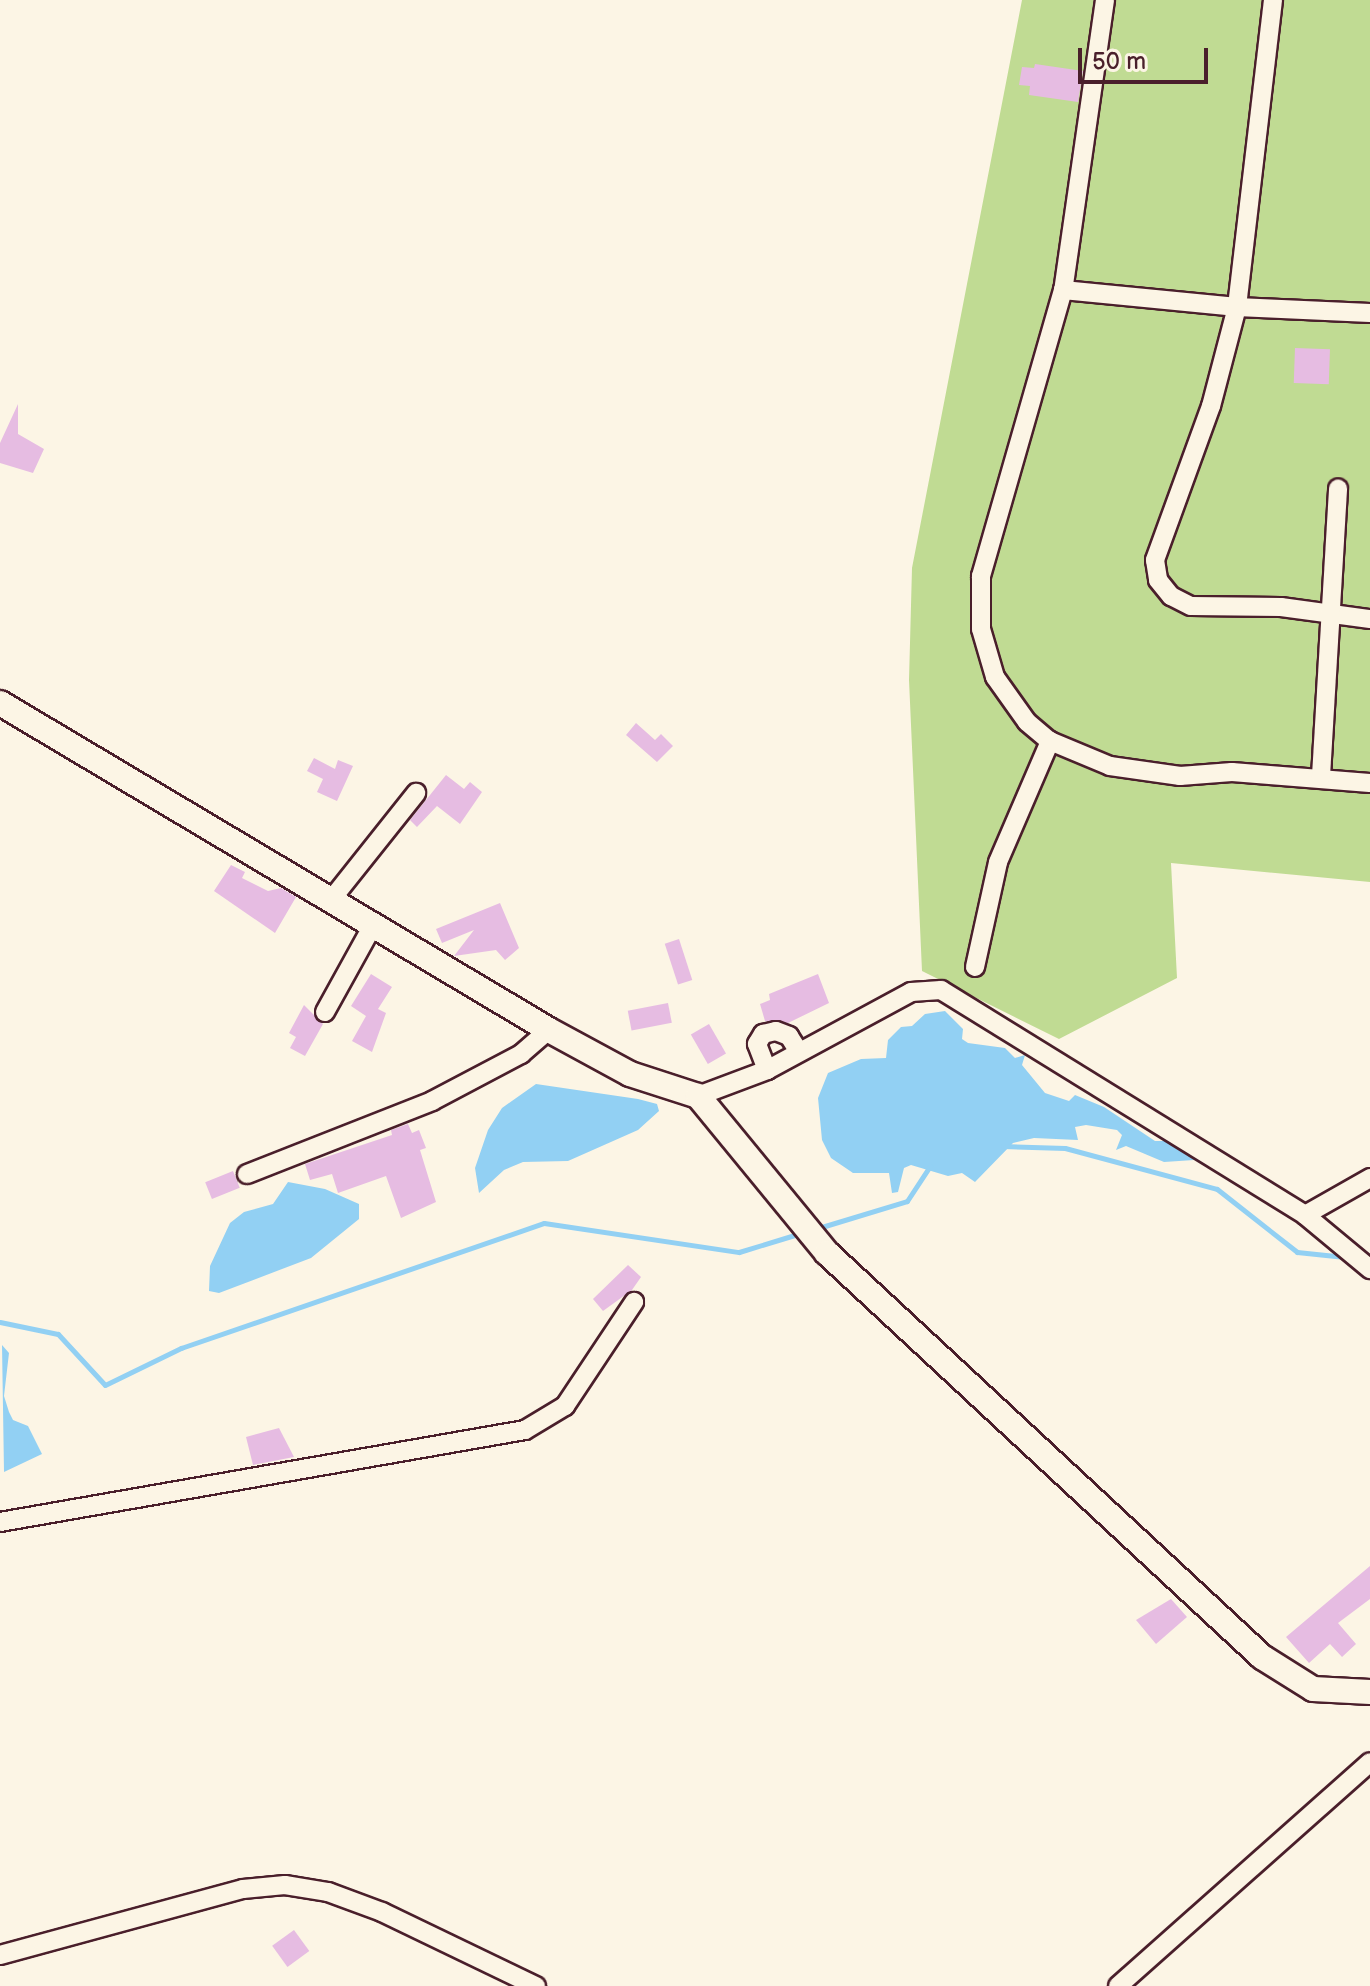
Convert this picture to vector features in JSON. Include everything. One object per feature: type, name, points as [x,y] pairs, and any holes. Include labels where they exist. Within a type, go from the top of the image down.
[{"type":"street","points":[[1105,0],[1063,290],[987,551],[980,603],[981,629],[995,677],[1027,722],[1050,741],[1110,766],[1145,773],[1321,776],[1370,783]]},
{"type":"street","points":[[1273,0],[1237,307],[1211,406],[1158,542],[1158,580],[1171,596],[1191,606],[1330,613],[1370,619]]},
{"type":"street","points":[[1063,290],[1237,307],[1370,313]]},
{"type":"street","points":[[1321,776],[1338,489]]},
{"type":"street","points":[[0,703],[549,1030],[630,1074],[702,1102],[800,1225],[1262,1657],[1313,1689],[1370,1692]]},
{"type":"street","points":[[975,967],[998,862],[1050,741]]},
{"type":"street","points":[[331,900],[416,793]]},
{"type":"street","points":[[325,1012],[373,925]]},
{"type":"street","points":[[702,1102],[911,992],[941,990],[1305,1215],[1370,1269]]},
{"type":"street","points":[[247,1174],[432,1101],[521,1054],[549,1030]]},
{"type":"street","points":[[767,1070],[757,1044],[763,1034],[776,1031],[789,1036],[799,1052]]},
{"type":"street","points":[[1305,1215],[1370,1178]]},
{"type":"street","points":[[0,1522],[525,1430],[565,1406],[634,1302]]},
{"type":"street","points":[[1118,1986],[1370,1762]]},
{"type":"street","points":[[0,1955],[227,1893],[285,1885],[328,1892],[382,1912],[536,1986]]},
{"type":"green space","points":[[1022,0],[1370,0],[1370,882],[1171,863],[1177,978],[1059,1039],[922,971],[909,680],[912,568]]},
{"type":"water","points":[[945,1011],[963,1029],[962,1039],[968,1043],[1005,1048],[1015,1058],[1025,1055],[1022,1065],[1045,1093],[1069,1101],[1075,1095],[1104,1107],[1155,1141],[1174,1141],[1198,1153],[1194,1160],[1164,1162],[1126,1146],[1116,1150],[1122,1135],[1117,1130],[1086,1125],[1075,1127],[1078,1140],[1034,1138],[1013,1143],[975,1182],[962,1173],[948,1176],[911,1165],[904,1168],[898,1192],[892,1193],[889,1173],[853,1173],[831,1158],[822,1140],[818,1098],[828,1073],[861,1059],[886,1058],[888,1040],[901,1027],[912,1026],[925,1014]]},
{"type":"water","points":[[536,1084],[638,1099],[657,1104],[659,1111],[638,1130],[568,1161],[523,1162],[504,1170],[479,1193],[475,1168],[488,1130],[502,1108]]},
{"type":"water","points":[[288,1182],[325,1189],[359,1204],[359,1219],[311,1258],[219,1293],[209,1291],[210,1266],[230,1223],[244,1212],[273,1204]]},
{"type":"water","points":[[2,1345],[9,1353],[4,1396],[9,1412],[13,1420],[28,1426],[42,1454],[4,1472]]},
{"type":"building","points":[[1035,64],[1083,71],[1078,102],[1029,95],[1030,86],[1019,85],[1022,67],[1034,68]]},
{"type":"building","points":[[1295,348],[1330,349],[1329,384],[1294,383]]},
{"type":"building","points":[[18,404],[18,434],[44,449],[33,473],[0,463],[0,443]]},
{"type":"building","points":[[636,723],[655,740],[661,734],[673,746],[657,762],[626,735]]},
{"type":"building","points":[[314,758],[335,769],[338,760],[353,766],[337,801],[317,792],[323,779],[307,771]]},
{"type":"building","points":[[446,775],[464,789],[470,782],[482,792],[460,824],[437,806],[417,827],[410,820]]},
{"type":"building","points":[[231,865],[245,872],[242,878],[268,891],[281,888],[296,897],[275,933],[214,891]]},
{"type":"building","points":[[500,903],[519,948],[505,960],[496,950],[454,956],[474,930],[442,943],[436,929]]},
{"type":"building","points":[[679,939],[692,980],[678,985],[665,944]]},
{"type":"building","points":[[371,974],[392,987],[378,1009],[386,1013],[372,1052],[352,1041],[366,1016],[351,1006]]},
{"type":"building","points":[[818,974],[829,1003],[788,1023],[765,1021],[760,1004],[770,1000],[769,994]]},
{"type":"building","points":[[668,1003],[672,1023],[632,1030],[628,1011]]},
{"type":"building","points":[[304,1005],[323,1024],[305,1056],[290,1048],[296,1037],[289,1033]]},
{"type":"building","points":[[709,1024],[726,1053],[708,1064],[691,1034]]},
{"type":"building","points":[[408,1124],[412,1133],[419,1130],[426,1148],[420,1150],[436,1202],[401,1218],[386,1176],[338,1193],[332,1174],[310,1180],[305,1164],[392,1135],[391,1130]]},
{"type":"building","points":[[233,1171],[240,1188],[212,1199],[205,1182]]},
{"type":"building","points":[[628,1265],[641,1277],[632,1290],[603,1311],[593,1299]]},
{"type":"building","points":[[279,1428],[294,1457],[253,1465],[246,1437]]},
{"type":"building","points":[[1370,1566],[1370,1599],[1338,1623],[1356,1644],[1342,1657],[1330,1644],[1309,1663],[1286,1637]]},
{"type":"building","points":[[1171,1599],[1187,1617],[1156,1644],[1136,1620]]},
{"type":"building","points":[[294,1930],[309,1951],[287,1967],[272,1946]]},
{"type":"waterway","points":[[1003,1146],[1065,1148],[1217,1189],[1297,1252],[1345,1257]]},
{"type":"waterway","points":[[815,1229],[907,1201],[930,1166]]},
{"type":"waterway","points":[[0,1322],[58,1334],[105,1385],[181,1348],[544,1223],[739,1252],[801,1233]]}]
